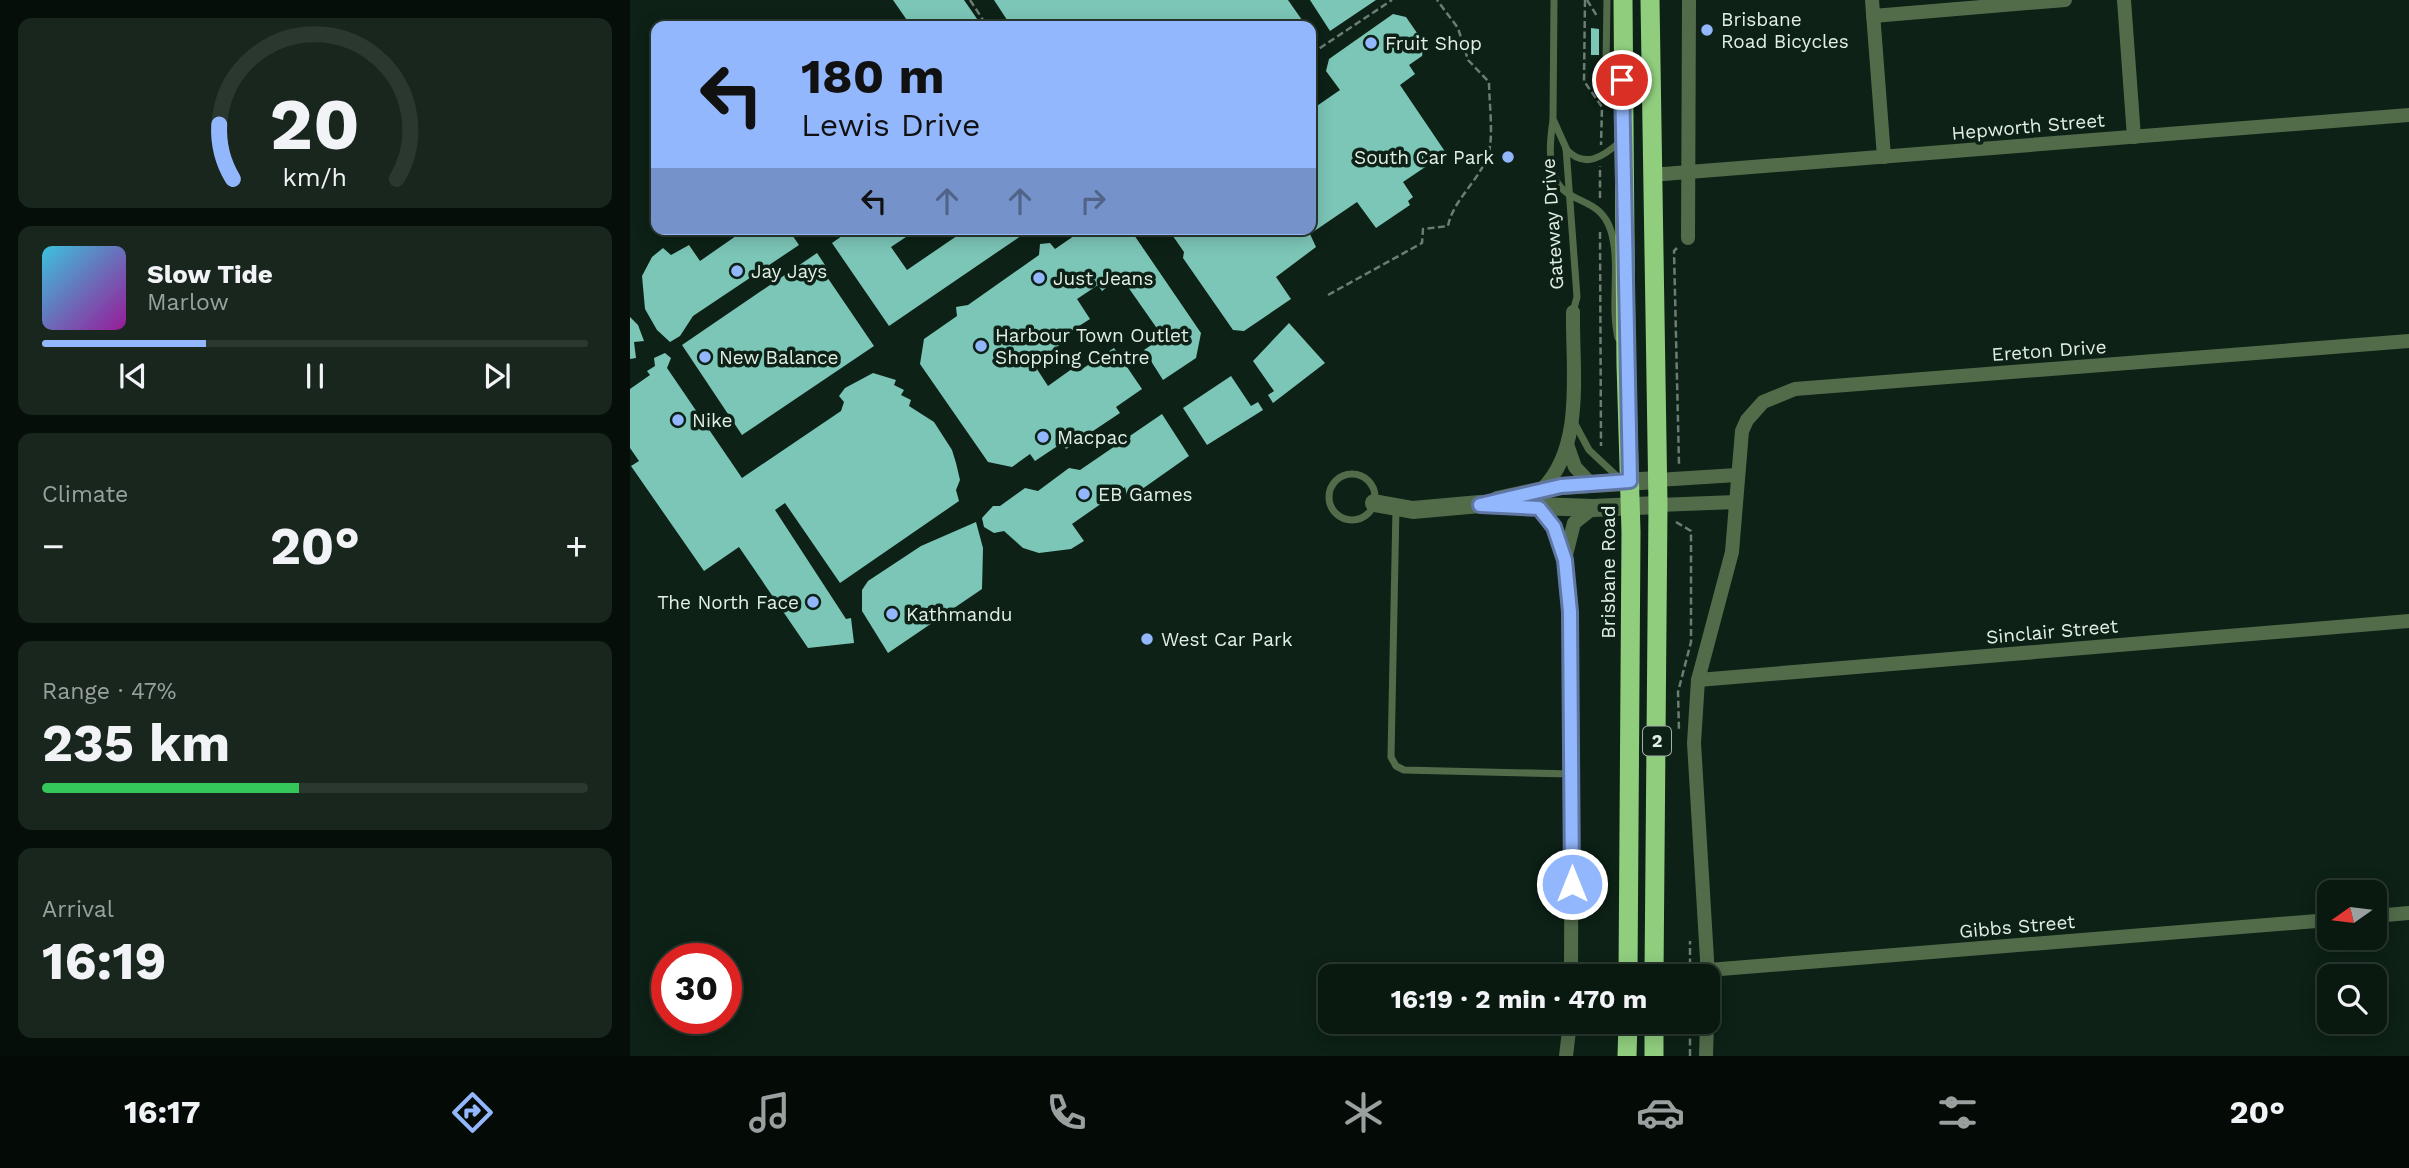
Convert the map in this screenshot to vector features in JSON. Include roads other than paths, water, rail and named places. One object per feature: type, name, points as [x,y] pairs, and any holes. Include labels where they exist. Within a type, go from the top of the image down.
[{"type":"highway","name":"Brisbane Road","points":[[1623,0],[1622,140],[1627,482],[1631,507],[1628,964]]},
{"type":"highway","name":"2","points":[[1650,0],[1657,480],[1668,505],[1654,964]]},
{"type":"highway","points":[[1627,1056],[1628,1034]]},
{"type":"highway","points":[[1654,1034],[1654,1056]]},
{"type":"street","points":[[1688,238],[1689,0]]},
{"type":"street","points":[[1872,0],[1884,157]]},
{"type":"street","points":[[1873,16],[2065,0]]},
{"type":"street","points":[[2124,0],[2134,137]]},
{"type":"street","name":"Hepworth Street","points":[[1651,175],[2409,115]]},
{"type":"street","name":"Gateway Drive","points":[[1542,489],[1555,477],[1568,447],[1572,406],[1573,312]]},
{"type":"street","name":"Ereton Drive","points":[[1738,470],[1739,442],[1747,420],[1763,402],[1795,389],[2409,341]]},
{"type":"street","points":[[1568,447],[1575,467],[1591,484]]},
{"type":"street","points":[[1480,505],[1542,489],[1680,479],[1738,470],[1732,552],[1698,680],[1694,743],[1707,964]]},
{"type":"street","points":[[1374,503],[1413,510],[1480,505],[1593,508],[1736,502]]},
{"type":"street","points":[[1539,508],[1554,527],[1565,560],[1572,635],[1572,964]]},
{"type":"street","points":[[1565,560],[1574,523],[1593,508]]},
{"type":"street","name":"Sinclair Street","points":[[1698,680],[2409,621]]},
{"type":"street","points":[[2387,915],[2409,913]]},
{"type":"street","name":"Gibbs Street","points":[[1720,972],[2317,921]]},
{"type":"street","points":[[1566,1056],[1569,1034]]},
{"type":"street","points":[[1706,1056],[1707,1034]]},
{"type":"lane","name":"Gateway Drive","points":[[1554,0],[1553,119],[1566,148],[1577,297],[1573,312]]},
{"type":"lane","points":[[1607,0],[1607,70],[1622,107]]},
{"type":"lane","points":[[1553,119],[1551,169],[1556,184],[1570,198],[1600,213],[1612,239],[1614,316],[1626,365]]},
{"type":"lane","points":[[1566,148],[1583,160],[1600,158],[1622,140]]},
{"type":"lane","points":[[1572,406],[1578,430],[1594,455],[1627,482]]},
{"type":"lane","points":[[1356,474],[1371,485],[1374,503],[1362,518],[1349,520],[1334,510],[1330,490],[1340,478],[1356,474]]},
{"type":"lane","points":[[1396,507],[1391,757],[1396,766],[1404,770],[1572,775]]},
{"type":"place","name":"Brisbane Road Bicycles","points":[[1707,30]]},
{"type":"place","name":"Fruit Shop","points":[[1371,43]]},
{"type":"place","name":"South Car Park","points":[[1508,157]]},
{"type":"place","name":"Jay Jays","points":[[737,271]]},
{"type":"place","name":"Just Jeans","points":[[1039,278]]},
{"type":"place","name":"Harbour Town Outlet Shopping Centre","points":[[981,346]]},
{"type":"place","name":"New Balance","points":[[705,357]]},
{"type":"place","name":"Nike","points":[[678,420]]},
{"type":"place","name":"Macpac","points":[[1043,437]]},
{"type":"place","name":"EB Games","points":[[1084,494]]},
{"type":"place","name":"The North Face","points":[[813,602]]},
{"type":"place","name":"Kathmandu","points":[[892,614]]},
{"type":"place","name":"West Car Park","points":[[1147,639]]}]
